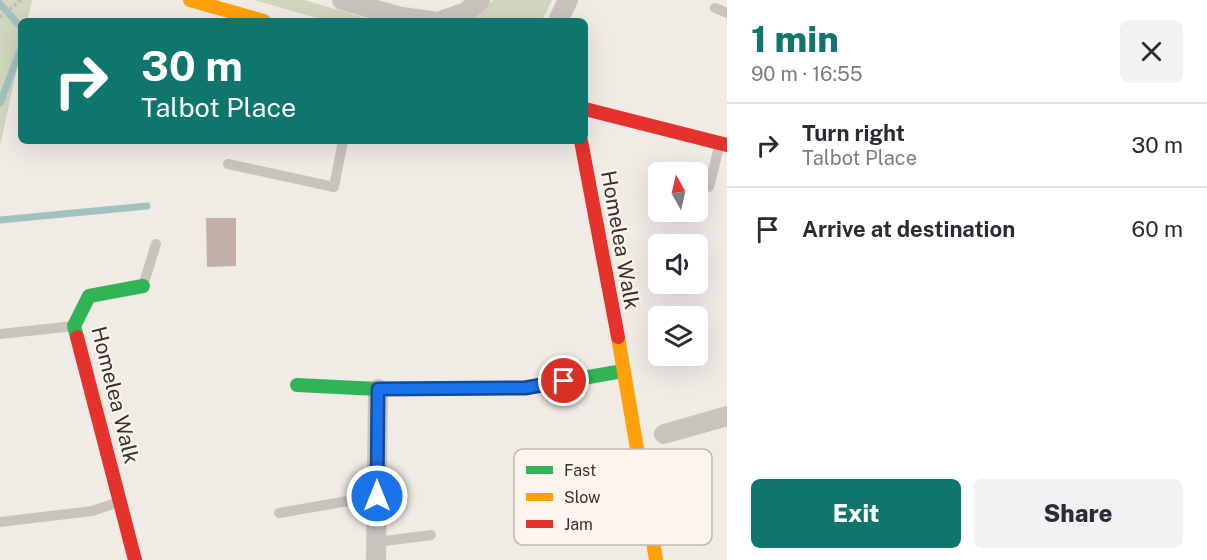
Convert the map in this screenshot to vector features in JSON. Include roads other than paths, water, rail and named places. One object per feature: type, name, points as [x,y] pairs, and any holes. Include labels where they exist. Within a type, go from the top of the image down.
[{"type":"street","points":[[190,0],[253,18]]},
{"type":"street","points":[[342,0],[409,18]]},
{"type":"street","points":[[449,18],[466,12],[480,0]]},
{"type":"street","points":[[559,18],[568,0]]},
{"type":"street","points":[[588,110],[725,138]]},
{"type":"street","name":"Homelea Walk","points":[[582,144],[637,449]]},
{"type":"street","name":"Homelea Walk","points":[[135,560],[74,326],[89,296],[143,286]]},
{"type":"street","points":[[297,385],[378,389],[525,388],[623,371]]},
{"type":"street","points":[[377,551],[378,389]]},
{"type":"street","points":[[664,434],[727,416]]},
{"type":"street","name":"Homelea Walk","points":[[653,545],[656,560]]},
{"type":"lane","points":[[715,8],[727,13]]},
{"type":"lane","points":[[709,187],[725,138]]},
{"type":"lane","points":[[228,164],[334,187],[342,144]]},
{"type":"lane","points":[[143,286],[156,244]]},
{"type":"lane","points":[[0,334],[74,326]]},
{"type":"lane","points":[[279,513],[377,496]]},
{"type":"lane","points":[[0,522],[92,511],[120,502]]},
{"type":"lane","points":[[377,551],[431,535]]},
{"type":"waterway","points":[[0,4],[18,24]]},
{"type":"waterway","points":[[0,103],[18,56]]},
{"type":"waterway","points":[[0,220],[147,206]]}]
